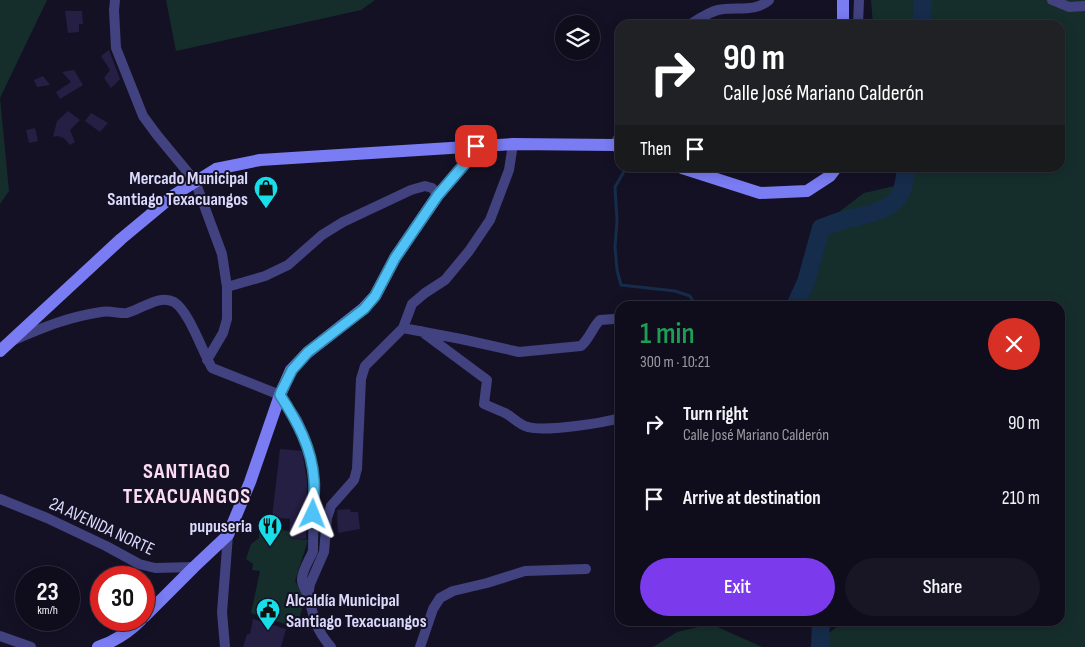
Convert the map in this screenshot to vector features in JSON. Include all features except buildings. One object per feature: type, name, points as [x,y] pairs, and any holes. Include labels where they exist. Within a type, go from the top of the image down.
[{"type":"street","points":[[115,0],[116,48],[143,116],[195,181],[222,254],[227,287],[226,319],[223,333],[207,360]]},
{"type":"street","points":[[698,20],[717,10],[753,7],[763,5],[769,0]]},
{"type":"street","points":[[843,20],[844,0]]},
{"type":"street","points":[[858,20],[860,0]]},
{"type":"street","points":[[1052,0],[1069,7],[1085,6]]},
{"type":"street","points":[[4,347],[121,239],[174,195],[216,169],[260,160],[513,144],[615,142]]},
{"type":"street","points":[[308,596],[310,584],[324,552],[330,506],[354,480],[357,469],[361,378],[365,366],[403,328],[412,304],[446,280],[490,220],[509,170],[513,144]]},
{"type":"street","points":[[225,647],[222,612],[228,535],[250,482],[280,395],[292,370],[308,352],[364,309],[375,296],[395,258],[438,195],[468,160],[476,146]]},
{"type":"street","points":[[694,172],[760,193],[807,191],[833,172]]},
{"type":"street","points":[[227,287],[265,276],[288,265],[322,236],[343,222],[411,190],[425,186],[432,188],[438,195]]},
{"type":"street","points":[[4,347],[49,324],[72,317],[104,311],[127,313],[156,301],[167,300],[175,303],[183,312],[212,368],[280,395],[300,427],[306,441],[312,468],[314,480],[313,551],[302,573],[302,582],[308,596],[313,619],[328,646]]},
{"type":"street","points":[[403,328],[519,352],[581,346],[588,340],[600,320],[614,319]]},
{"type":"street","points":[[421,331],[487,380],[484,404],[507,414],[527,427],[536,429],[615,420]]},
{"type":"street","name":"2A AVENIDA NORTE","points":[[0,499],[47,518],[139,564],[156,568],[194,567]]},
{"type":"street","points":[[155,606],[228,535]]},
{"type":"street","points":[[420,647],[433,609],[440,598],[453,591],[525,571],[586,569]]},
{"type":"street","points":[[98,647],[111,643],[125,636],[130,631]]},
{"type":"street","points":[[0,636],[32,647]]},
{"type":"green space","points":[[0,0],[47,0],[0,98]]},
{"type":"green space","points":[[166,0],[375,0],[361,10],[176,51]]},
{"type":"green space","points":[[871,0],[1085,0],[1085,647],[810,647],[838,626],[1065,626],[1065,301],[806,301],[811,292],[827,221],[864,193],[912,182],[913,172],[1065,172],[1065,20],[873,20]]},
{"type":"green space","points":[[0,98],[9,191],[0,204]]},
{"type":"green space","points":[[259,527],[289,531],[289,538],[308,540],[295,581],[305,597],[297,628],[251,613],[260,571],[252,570],[253,564],[246,559],[251,544],[259,538]]},
{"type":"green space","points":[[702,626],[715,626],[762,647],[653,647],[677,632]]},
{"type":"waterway","points":[[922,0],[922,20]]},
{"type":"waterway","points":[[624,172],[615,187],[617,221],[615,247],[617,270],[621,285],[675,291],[690,296],[693,301]]},
{"type":"waterway","points":[[797,301],[806,282],[821,228],[887,207],[898,198],[902,191],[905,172]]},
{"type":"waterway","points":[[820,647],[821,626]]},
{"type":"place","name":"Mercado Municipal Santiago Texacuangos","points":[[266,209]]},
{"type":"place","name":"pupuseria","points":[[270,547]]},
{"type":"place","name":"Alcaldía Municipal Santiago Texacuangos","points":[[268,631]]},
{"type":"district","name":"SANTIAGO TEXACUANGOS","points":[[187,482]]},
{"type":"route","points":[[313,514],[314,480],[306,441],[296,420],[280,395],[281,392],[292,370],[308,352],[364,309],[375,296],[395,258],[416,226],[438,195],[468,160],[476,146]]}]
